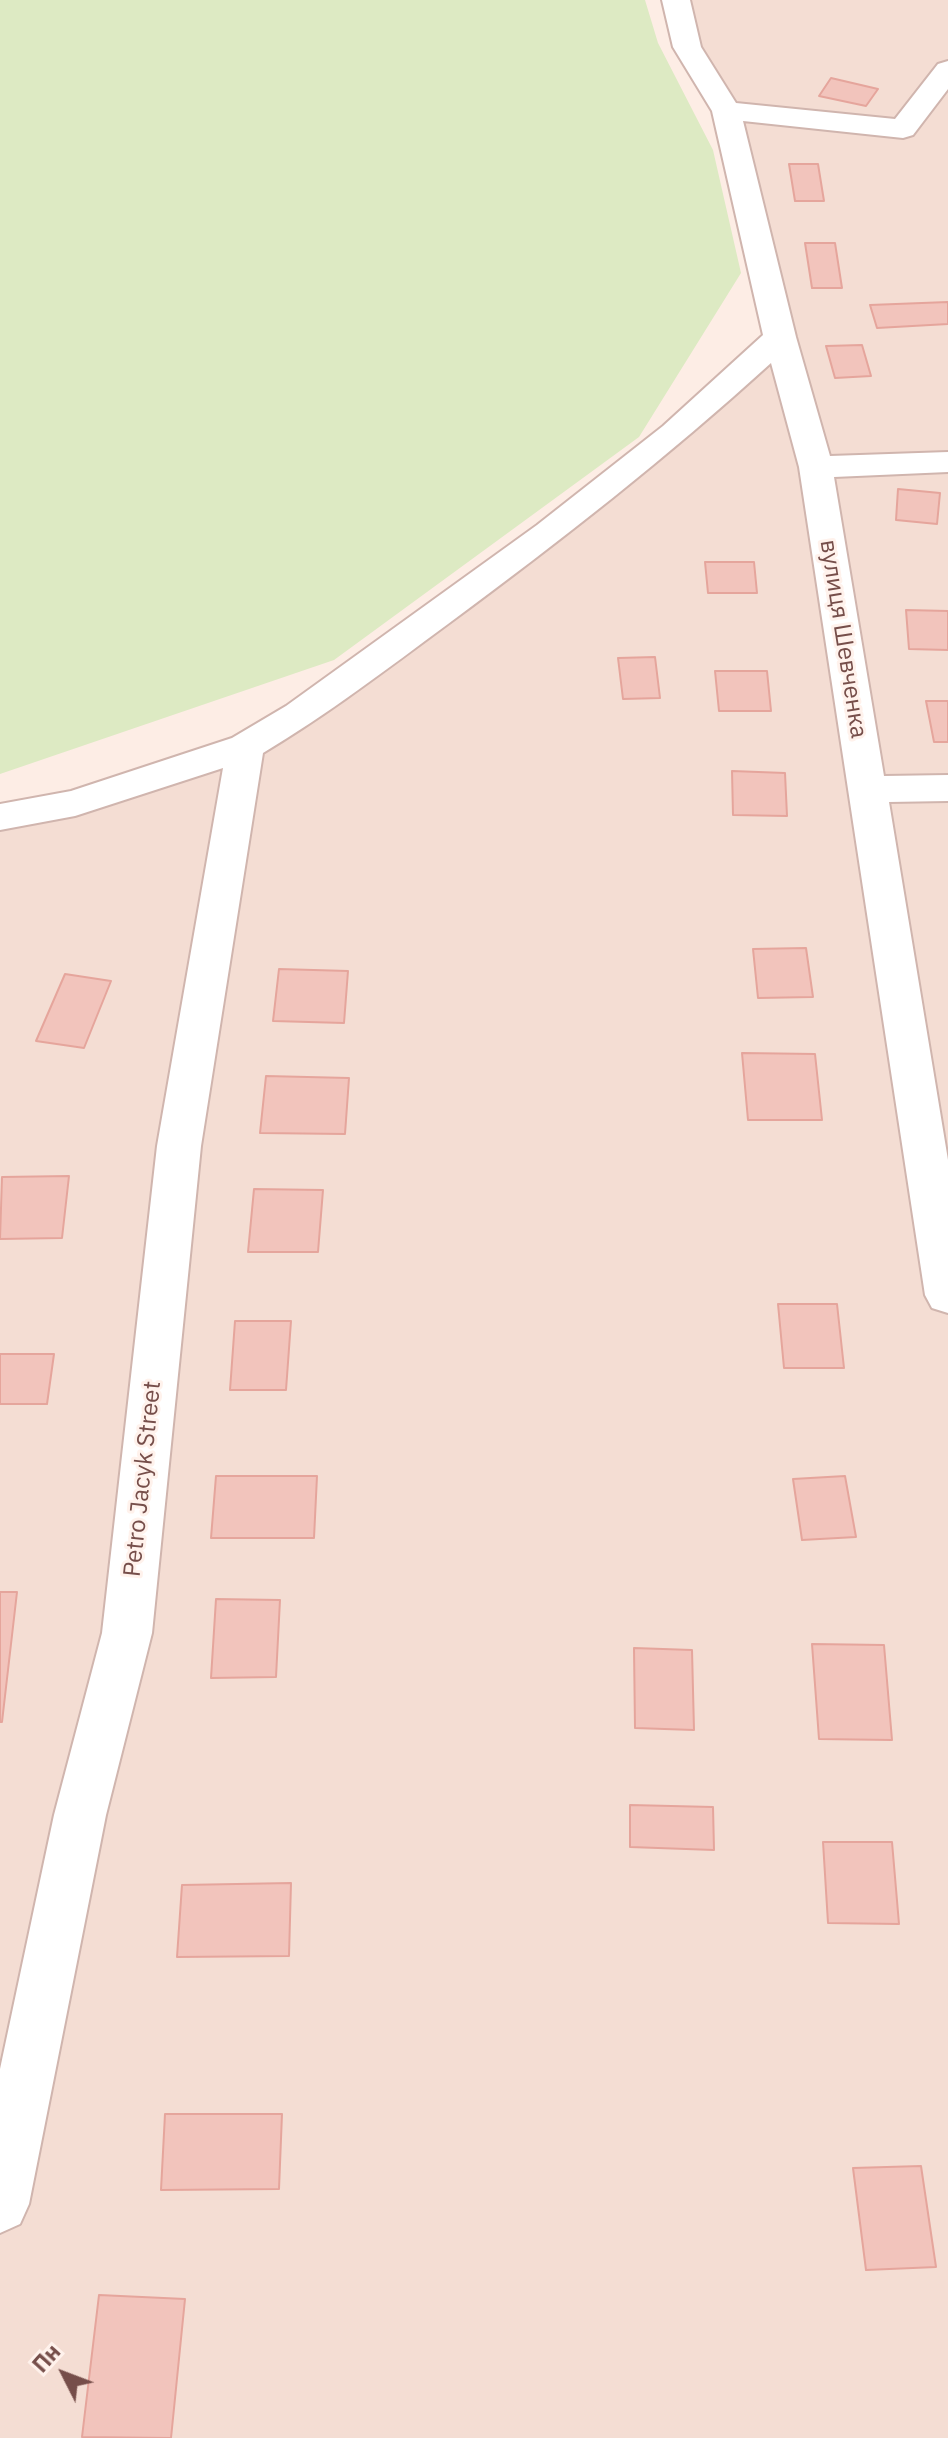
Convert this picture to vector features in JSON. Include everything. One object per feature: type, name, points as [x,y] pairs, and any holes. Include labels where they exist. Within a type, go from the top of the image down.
[{"type":"street","name":"вулиця Шевченка","points":[[676,0],[687,47],[726,111],[780,337],[816,467],[948,1295]]},
{"type":"street","points":[[726,111],[903,129],[948,70]]},
{"type":"street","points":[[0,817],[75,803],[245,747],[299,715],[549,533],[675,433],[780,337]]},
{"type":"street","points":[[816,467],[948,462]]},
{"type":"street","name":"Petro Jacyk Street","points":[[0,2204],[80,1815],[127,1633],[179,1146],[245,747]]},
{"type":"street","points":[[867,789],[948,788]]},
{"type":"shaded area","points":[[676,0],[948,0],[948,2438],[0,2438],[0,817],[299,715],[780,337],[726,111]]},
{"type":"green space","points":[[0,0],[645,0],[658,43],[713,150],[741,273],[639,437],[334,660],[0,774]]},
{"type":"building","points":[[831,78],[878,89],[866,106],[819,96]]},
{"type":"building","points":[[789,164],[818,164],[824,201],[795,201]]},
{"type":"building","points":[[805,243],[835,243],[842,288],[812,288]]},
{"type":"building","points":[[948,302],[948,324],[877,328],[870,305]]},
{"type":"building","points":[[862,345],[871,376],[835,378],[826,346]]},
{"type":"building","points":[[898,489],[940,493],[937,524],[896,520]]},
{"type":"building","points":[[705,562],[754,562],[757,593],[708,593]]},
{"type":"building","points":[[906,610],[948,611],[948,650],[909,649]]},
{"type":"building","points":[[655,657],[660,698],[623,699],[618,658]]},
{"type":"building","points":[[715,671],[767,671],[771,711],[719,711]]},
{"type":"building","points":[[926,701],[948,701],[948,742],[934,742]]},
{"type":"building","points":[[732,771],[785,773],[787,816],[733,815]]},
{"type":"building","points":[[806,948],[813,997],[758,998],[753,949]]},
{"type":"building","points":[[279,969],[348,971],[344,1023],[273,1021]]},
{"type":"building","points":[[65,974],[111,981],[84,1048],[36,1041]]},
{"type":"building","points":[[742,1053],[815,1054],[822,1120],[748,1120]]},
{"type":"building","points":[[266,1076],[349,1078],[345,1134],[260,1133]]},
{"type":"building","points":[[69,1176],[62,1238],[0,1239],[2,1177]]},
{"type":"building","points":[[254,1189],[323,1190],[318,1252],[248,1252]]},
{"type":"building","points":[[778,1304],[837,1304],[844,1368],[784,1368]]},
{"type":"building","points":[[235,1321],[291,1321],[286,1390],[230,1390]]},
{"type":"building","points":[[0,1354],[54,1354],[47,1404],[0,1404]]},
{"type":"building","points":[[216,1476],[317,1476],[314,1538],[211,1538]]},
{"type":"building","points":[[845,1476],[856,1537],[802,1540],[793,1479]]},
{"type":"building","points":[[0,1592],[17,1592],[2,1722],[0,1722]]},
{"type":"building","points":[[216,1599],[280,1600],[276,1677],[211,1678]]},
{"type":"building","points":[[812,1644],[884,1645],[892,1740],[819,1739]]},
{"type":"building","points":[[634,1648],[692,1650],[694,1730],[635,1728]]},
{"type":"building","points":[[630,1805],[713,1807],[714,1850],[630,1847]]},
{"type":"building","points":[[823,1842],[892,1842],[899,1924],[828,1923]]},
{"type":"building","points":[[291,1883],[289,1956],[177,1957],[182,1885]]},
{"type":"building","points":[[165,2114],[282,2114],[279,2189],[161,2190]]},
{"type":"building","points":[[921,2166],[936,2267],[866,2270],[853,2168]]},
{"type":"building","points":[[99,2295],[185,2299],[171,2438],[82,2437]]}]
